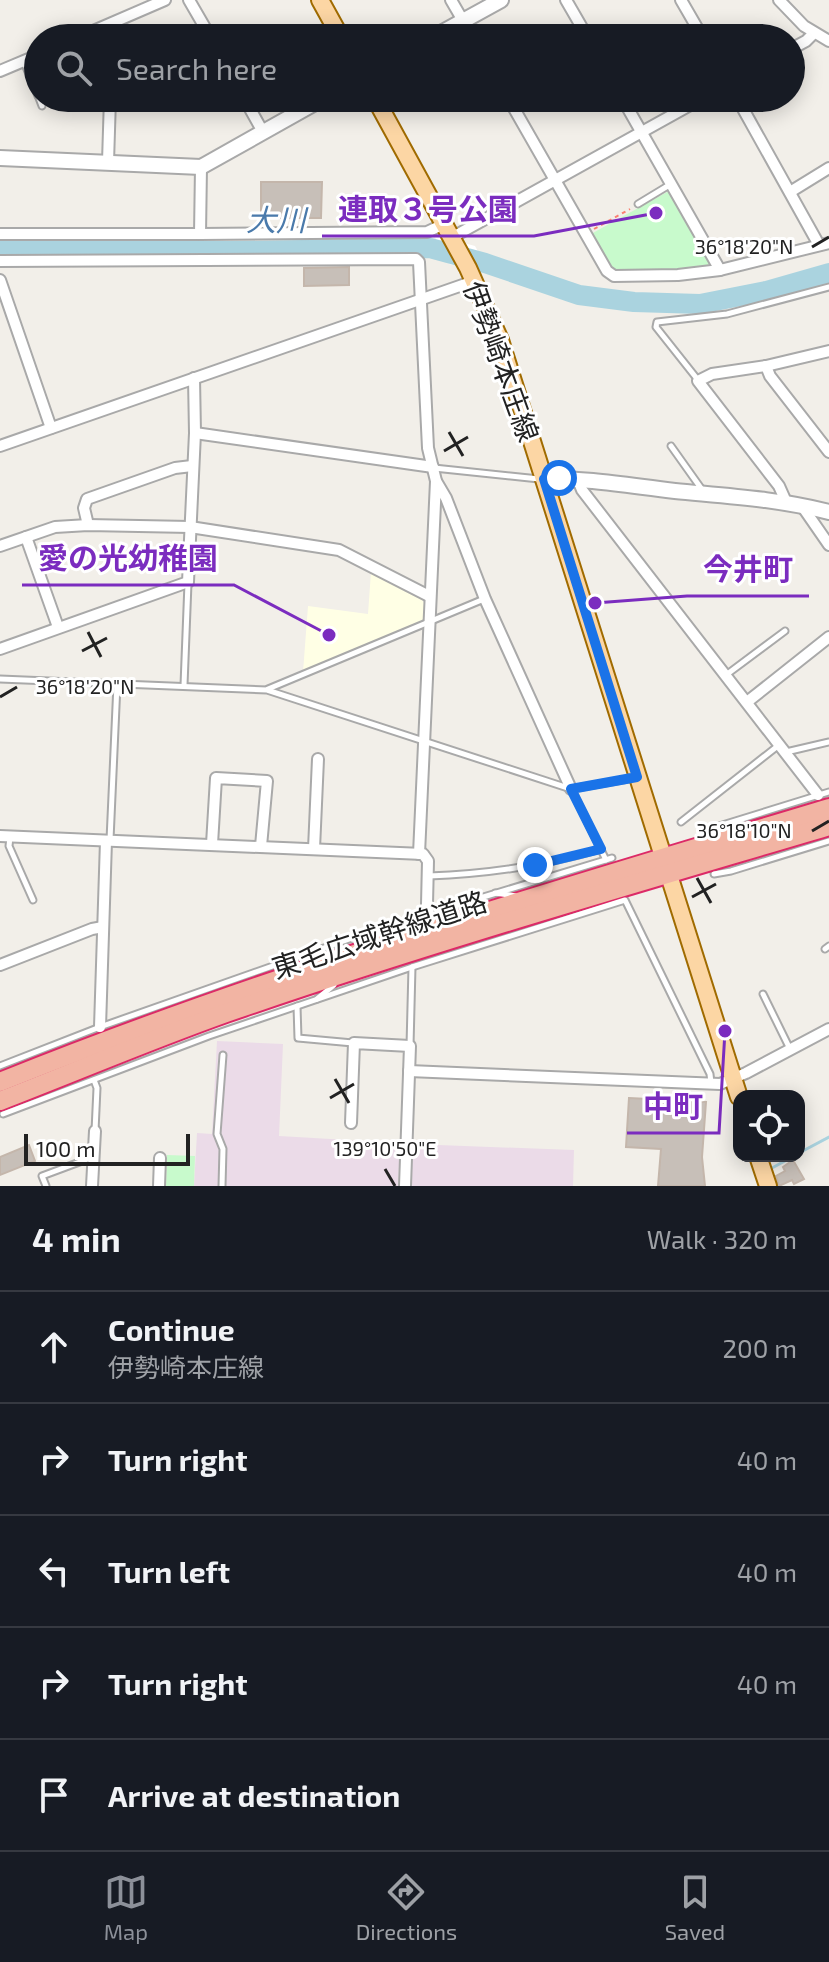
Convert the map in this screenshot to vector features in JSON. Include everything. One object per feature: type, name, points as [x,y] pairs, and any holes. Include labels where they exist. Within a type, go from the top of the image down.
[{"type":"highway","name":"東毛広域幹線道路","points":[[0,1082],[351,954],[571,910],[825,798]]},
{"type":"highway","name":"東毛広域幹線道路","points":[[1,1108],[104,1060],[223,1014],[342,975],[523,899],[829,826]]},
{"type":"main road","points":[[320,0],[333,24]]},
{"type":"main road","name":"伊勢崎本庄線","points":[[383,112],[471,274],[500,340],[737,1090]]},
{"type":"main road","points":[[760,1162],[768,1186]]},
{"type":"street","points":[[114,24],[165,0]]},
{"type":"street","points":[[189,0],[203,24]]},
{"type":"street","points":[[451,0],[465,24]]},
{"type":"street","points":[[458,24],[501,0]]},
{"type":"street","points":[[566,0],[580,24]]},
{"type":"street","points":[[681,0],[695,24]]},
{"type":"street","points":[[780,0],[805,24]]},
{"type":"street","points":[[805,24],[829,41]]},
{"type":"street","points":[[805,39],[814,33]]},
{"type":"street","points":[[0,71],[23,61]]},
{"type":"street","points":[[108,162],[110,112]]},
{"type":"street","points":[[252,112],[263,132]]},
{"type":"street","points":[[0,158],[201,167],[299,112]]},
{"type":"street","points":[[516,112],[607,271],[614,276],[678,275],[720,270],[824,244],[790,192],[745,112]]},
{"type":"street","points":[[630,112],[720,270]]},
{"type":"street","points":[[0,234],[449,234],[678,112]]},
{"type":"street","points":[[200,234],[201,167]]},
{"type":"street","points":[[790,192],[829,168]]},
{"type":"street","points":[[0,261],[416,259],[419,262],[428,448],[436,481],[419,854]]},
{"type":"street","points":[[0,446],[420,298],[471,274]]},
{"type":"street","points":[[0,280],[51,428]]},
{"type":"street","points":[[829,351],[766,366],[712,374],[698,381],[829,545]]},
{"type":"street","points":[[766,366],[770,376],[829,452]]},
{"type":"street","points":[[0,649],[188,582],[195,433],[194,378]]},
{"type":"street","points":[[195,433],[433,467]]},
{"type":"street","points":[[88,525],[84,508],[87,499],[175,468],[192,466]]},
{"type":"street","points":[[544,479],[705,494],[829,512]]},
{"type":"street","points":[[578,480],[582,490],[825,798]]},
{"type":"street","points":[[436,481],[446,498],[485,599],[571,789]]},
{"type":"street","points":[[0,546],[55,527],[190,527],[339,550],[429,596]]},
{"type":"street","points":[[26,537],[58,627]]},
{"type":"street","points":[[747,702],[829,637]]},
{"type":"street","points":[[314,849],[318,759]]},
{"type":"street","points":[[212,844],[216,778],[267,781],[261,846]]},
{"type":"street","points":[[5,836],[419,854],[427,857],[427,904],[433,936]]},
{"type":"street","points":[[100,1027],[108,841]]},
{"type":"street","points":[[0,965],[103,927]]},
{"type":"street","points":[[409,1071],[712,1084],[733,1079],[829,1029]]},
{"type":"street","points":[[351,1123],[354,1043],[410,1046],[405,1186]]},
{"type":"street","points":[[92,1186],[95,1131]]},
{"type":"street","points":[[159,1186],[160,1158]]},
{"type":"lane","points":[[638,204],[671,184]]},
{"type":"lane","points":[[698,381],[656,327],[657,322],[727,314],[829,287]]},
{"type":"lane","points":[[671,446],[705,494]]},
{"type":"lane","points":[[433,467],[544,479]]},
{"type":"lane","points":[[184,685],[188,582]]},
{"type":"lane","points":[[267,690],[485,599]]},
{"type":"lane","points":[[726,675],[785,631]]},
{"type":"lane","points":[[0,679],[267,690],[571,789],[637,777]]},
{"type":"lane","points":[[108,841],[117,684]]},
{"type":"lane","points":[[681,822],[783,748],[829,742]]},
{"type":"lane","points":[[457,905],[609,859],[571,789]]},
{"type":"lane","points":[[703,831],[775,807],[825,798]]},
{"type":"lane","points":[[739,835],[775,807]]},
{"type":"lane","points":[[5,836],[33,900]]},
{"type":"lane","points":[[714,874],[829,841]]},
{"type":"lane","points":[[428,876],[485,874],[562,860],[601,849]]},
{"type":"lane","points":[[552,890],[568,870]]},
{"type":"lane","points":[[494,893],[523,899]]},
{"type":"lane","points":[[1,1108],[94,1080],[316,999],[483,945],[571,910],[625,900],[710,1074],[712,1084]]},
{"type":"lane","points":[[483,945],[508,921]]},
{"type":"lane","points":[[0,1066],[100,1027],[389,925]]},
{"type":"lane","points":[[321,947],[351,954]]},
{"type":"lane","points":[[410,1046],[412,967]]},
{"type":"lane","points":[[316,999],[342,975]]},
{"type":"lane","points":[[763,994],[790,1049]]},
{"type":"lane","points":[[297,1006],[298,1038],[354,1043]]},
{"type":"lane","points":[[23,1073],[42,1049]]},
{"type":"lane","points":[[222,1186],[223,1149],[217,1134],[223,1055]]},
{"type":"lane","points":[[104,1060],[141,1062]]},
{"type":"lane","points":[[94,1080],[97,1088],[95,1131]]},
{"type":"lane","points":[[46,1186],[42,1176],[94,1156]]},
{"type":"path","points":[[586,233],[638,204]]},
{"type":"shaded area","points":[[371,572],[421,598],[424,620],[303,672],[308,606],[368,614]]},
{"type":"shaded area","points":[[217,1041],[283,1044],[279,1136],[400,1143],[398,1186],[194,1186],[197,1133],[212,1134]]},
{"type":"shaded area","points":[[412,1144],[574,1150],[573,1186],[410,1186]]},
{"type":"green space","points":[[669,191],[710,263],[706,267],[667,271],[610,269],[591,234]]},
{"type":"green space","points":[[167,1155],[195,1156],[194,1186],[166,1186]]},
{"type":"pier","points":[[434,235],[475,246],[491,274],[449,264]]},
{"type":"building","points":[[261,182],[322,182],[321,218],[261,218]]},
{"type":"building","points":[[349,267],[349,285],[304,286],[304,268]]},
{"type":"building","points":[[629,1098],[706,1102],[702,1157],[705,1186],[658,1186],[661,1149],[626,1147]]},
{"type":"building","points":[[29,1145],[35,1161],[0,1175],[0,1157]]},
{"type":"building","points":[[794,1162],[804,1179],[779,1186],[776,1176],[785,1171],[783,1167]]},
{"type":"waterway","name":"大川","points":[[0,250],[430,248],[579,295],[634,302],[700,304],[766,291],[829,273]]},
{"type":"waterway","points":[[805,1150],[829,1137]]},
{"type":"waterway","points":[[772,1168],[783,1162]]},
{"type":"place","name":"連取３号公園","points":[[656,213]]},
{"type":"place","name":"今井町","points":[[595,603]]},
{"type":"place","name":"愛の光幼稚園","points":[[329,635]]},
{"type":"place","name":"中町","points":[[725,1031]]},
{"type":"route","points":[[535,865],[601,849],[571,789],[637,777],[544,479],[559,478]]}]
